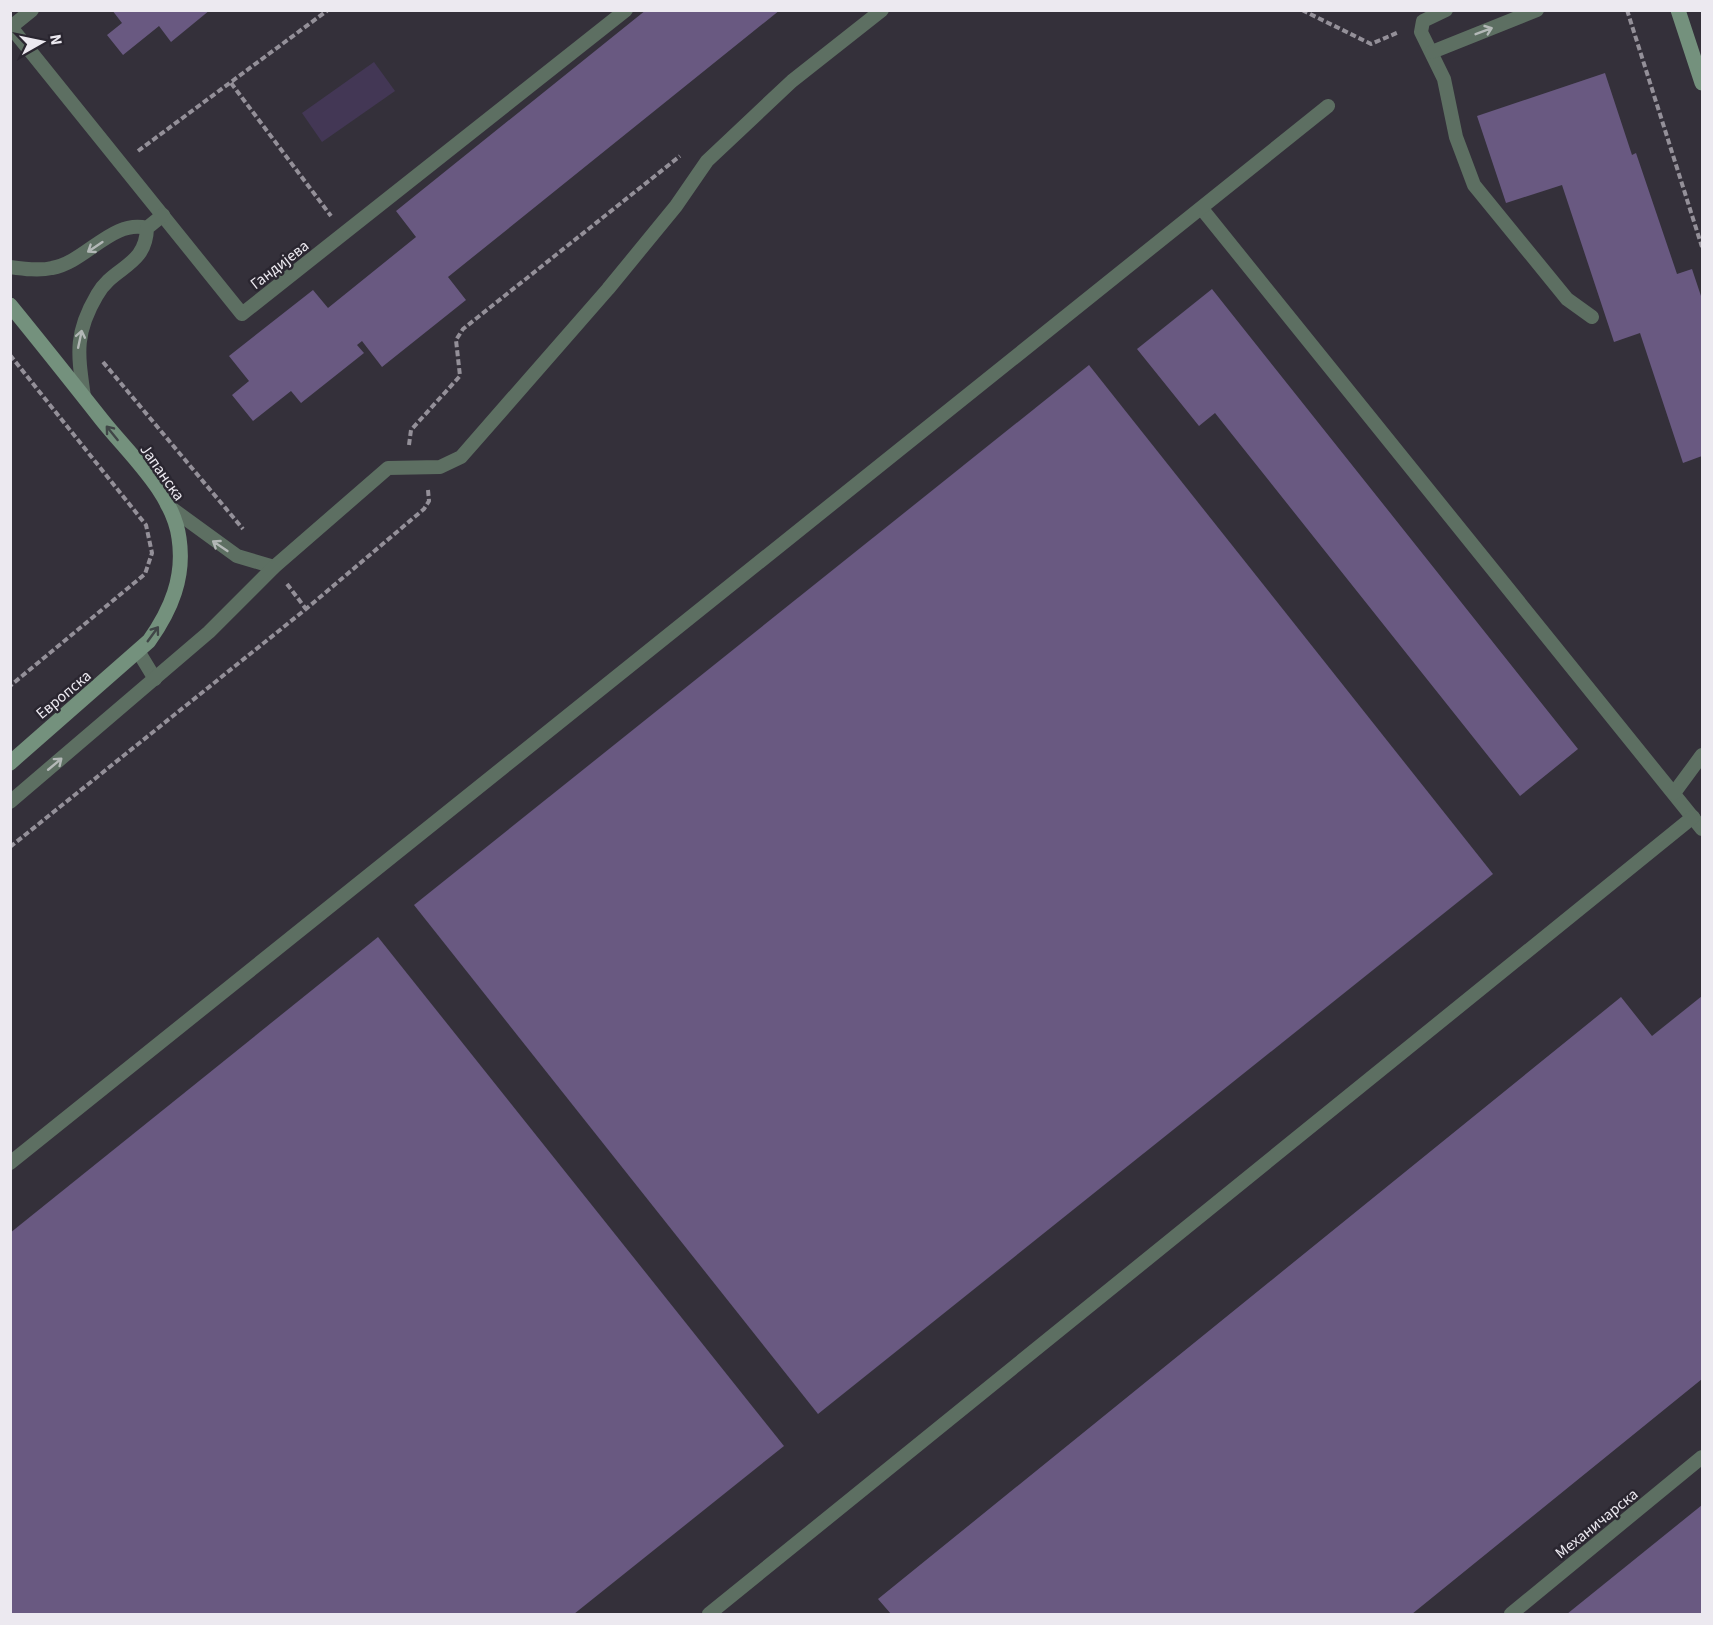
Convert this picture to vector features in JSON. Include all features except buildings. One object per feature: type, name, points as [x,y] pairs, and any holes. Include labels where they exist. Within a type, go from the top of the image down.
[{"type":"street","points":[[1678,10],[1702,83]]},
{"type":"street","name":"Јапанска","points":[[10,305],[167,505],[179,536],[181,565],[175,593],[164,619],[138,651],[112,676]]},
{"type":"street","name":"Европска","points":[[10,763],[112,676]]},
{"type":"lane","name":"Гандијева","points":[[32,10],[11,26],[242,314],[626,10]]},
{"type":"lane","points":[[10,802],[155,679],[274,567],[388,468],[440,467],[461,457],[608,289],[676,206],[706,160],[792,81],[882,10]]},
{"type":"lane","points":[[1446,10],[1423,21],[1421,32],[1444,79],[1456,137],[1474,185],[1567,299],[1592,317]]},
{"type":"lane","points":[[1432,52],[1537,10]]},
{"type":"lane","points":[[10,1163],[1328,106]]},
{"type":"lane","points":[[1202,209],[1702,829]]},
{"type":"lane","points":[[147,228],[163,215]]},
{"type":"lane","points":[[10,267],[53,268],[84,254],[123,227],[136,225],[147,228]]},
{"type":"lane","points":[[84,397],[77,348],[80,334],[98,293],[142,253],[147,243],[147,228]]},
{"type":"lane","points":[[167,505],[237,556],[274,567]]},
{"type":"lane","points":[[138,651],[155,679]]},
{"type":"lane","points":[[1674,793],[1702,755]]},
{"type":"lane","points":[[709,1614],[1693,818]]},
{"type":"lane","name":"Механичарска","points":[[1511,1614],[1702,1457]]},
{"type":"path","points":[[122,164],[328,10]]},
{"type":"path","points":[[1302,10],[1371,44],[1423,21]]},
{"type":"path","points":[[1627,10],[1702,247]]},
{"type":"path","points":[[231,83],[344,233]]},
{"type":"path","points":[[10,847],[306,609],[424,509],[429,501],[428,490],[409,444],[409,437],[411,430],[460,376],[456,340],[463,329],[686,151]]},
{"type":"path","points":[[80,334],[244,531]]},
{"type":"path","points":[[10,355],[146,525],[152,553],[145,574],[10,686]]},
{"type":"path","points":[[274,567],[306,609]]},
{"type":"shaded area","points":[[374,62],[395,91],[322,142],[302,113]]}]
